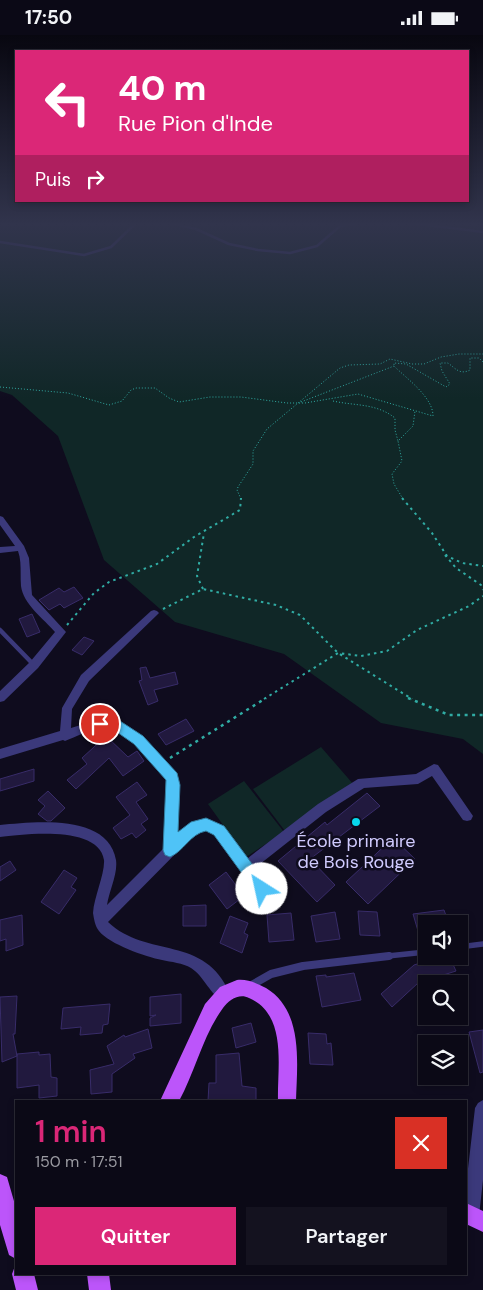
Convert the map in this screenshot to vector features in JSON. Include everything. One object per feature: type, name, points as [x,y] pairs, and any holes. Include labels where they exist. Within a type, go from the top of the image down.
[{"type":"main road","points":[[170,1100],[213,1009],[223,994],[236,989],[247,988],[263,995],[279,1011],[287,1034],[287,1100]]},
{"type":"main road","points":[[0,1184],[15,1243]]},
{"type":"main road","points":[[98,1275],[100,1290]]},
{"type":"street","points":[[0,519],[21,548],[25,558],[28,596],[61,632],[34,665],[0,698]]},
{"type":"street","points":[[0,550],[21,548]]},
{"type":"street","points":[[65,736],[66,708],[85,679],[154,613]]},
{"type":"street","points":[[0,754],[100,724],[116,725],[139,740],[172,777],[174,785],[170,850]]},
{"type":"street","points":[[247,867],[322,808],[362,783],[388,779],[418,779],[434,769],[467,816]]},
{"type":"street","points":[[101,920],[186,833],[206,824],[219,831],[262,889]]},
{"type":"street","points":[[0,831],[30,828],[75,830],[92,836],[105,846],[110,859],[99,913],[104,927],[155,952],[194,961],[209,974],[223,994]]},
{"type":"street","points":[[474,1217],[483,1108]]},
{"type":"lane","points":[[0,630],[34,665]]},
{"type":"lane","points":[[468,946],[483,944]]},
{"type":"lane","points":[[247,988],[271,974],[303,966],[418,953]]},
{"type":"path","points":[[61,632],[94,593],[109,582],[157,564],[240,510],[242,503],[241,495],[237,491],[245,473],[253,464],[253,451],[267,429],[334,371],[345,366],[380,364],[390,359],[412,364],[424,364],[459,354],[483,354]]},
{"type":"path","points":[[296,403],[394,366],[395,362],[406,364],[446,387],[450,384],[442,371],[440,363],[448,363],[456,371],[463,373],[470,370],[470,358],[479,358],[483,362]]},
{"type":"path","points":[[0,387],[72,395],[100,404],[116,404],[136,388],[150,387],[179,402],[210,397],[233,397],[296,403],[368,395],[433,415],[433,409],[426,398],[394,366]]},
{"type":"path","points":[[331,400],[347,405],[367,403],[389,412],[395,418],[395,430],[402,461],[394,470],[392,479],[401,496],[438,540],[444,554],[456,568],[482,585],[483,590]]},
{"type":"path","points":[[398,441],[413,426],[415,411]]},
{"type":"path","points":[[203,589],[197,576],[204,532]]},
{"type":"path","points":[[444,554],[462,564],[483,566]]},
{"type":"path","points":[[154,613],[203,589],[276,605],[300,615],[338,653],[408,698],[449,715],[483,715]]},
{"type":"path","points":[[161,763],[338,653],[361,656],[388,651],[417,630],[469,606],[483,596]]},
{"type":"green space","points":[[0,282],[483,282],[483,754],[463,739],[381,723],[284,654],[175,622],[104,560],[58,436],[12,395],[0,391]]},
{"type":"green space","points":[[321,747],[354,785],[285,831],[253,789]]},
{"type":"green space","points":[[244,781],[284,832],[246,857],[208,804]]},
{"type":"building","points":[[74,587],[83,598],[64,608],[60,604],[49,610],[39,600],[59,588],[64,592]]},
{"type":"building","points":[[32,614],[40,632],[27,637],[19,619]]},
{"type":"building","points":[[84,637],[94,641],[82,655],[72,650]]},
{"type":"building","points":[[146,667],[150,678],[175,672],[178,684],[154,690],[158,701],[148,705],[139,681],[142,680],[140,668]]},
{"type":"building","points":[[186,719],[194,731],[166,745],[158,734]]},
{"type":"building","points":[[106,736],[128,757],[137,751],[144,761],[123,776],[109,758],[76,789],[67,780],[87,764],[82,758]]},
{"type":"building","points":[[34,769],[34,781],[0,791],[0,779]]},
{"type":"building","points":[[137,782],[147,795],[136,802],[148,819],[141,824],[146,830],[136,838],[132,833],[121,839],[113,828],[130,815],[116,797]]},
{"type":"building","points":[[48,791],[65,808],[51,821],[47,821],[38,814],[45,806],[38,800]]},
{"type":"building","points":[[367,793],[380,806],[310,859],[335,885],[317,902],[278,861],[325,822],[327,825]]},
{"type":"building","points":[[393,838],[415,859],[368,904],[346,882]]},
{"type":"building","points":[[10,861],[16,870],[0,881],[0,867]]},
{"type":"building","points":[[64,870],[77,878],[71,887],[76,890],[59,914],[41,902]]},
{"type":"building","points":[[226,872],[244,896],[227,909],[209,885]]},
{"type":"building","points":[[206,905],[206,926],[183,926],[183,906]]},
{"type":"building","points":[[444,910],[446,915],[418,915],[418,931],[413,914]]},
{"type":"building","points":[[358,911],[377,912],[380,936],[360,935]]},
{"type":"building","points":[[335,912],[340,939],[316,942],[311,916]]},
{"type":"building","points":[[291,913],[294,940],[269,942],[267,915]]},
{"type":"building","points":[[22,915],[23,945],[6,951],[6,939],[0,941],[0,920]]},
{"type":"building","points":[[230,916],[248,923],[244,933],[248,935],[242,953],[220,943]]},
{"type":"building","points":[[414,965],[453,965],[456,971],[443,975],[418,975],[418,983],[392,1007],[381,994]]},
{"type":"building","points":[[354,973],[361,1000],[322,1007],[316,976],[326,975],[326,977]]},
{"type":"building","points":[[181,994],[181,1023],[150,1026],[150,1018],[156,1015],[150,1016],[150,997]]},
{"type":"building","points":[[17,996],[15,1034],[13,1034],[17,1056],[2,1062],[0,997]]},
{"type":"building","points":[[110,1004],[108,1024],[103,1025],[102,1033],[80,1035],[81,1027],[61,1029],[63,1008]]},
{"type":"building","points":[[251,1023],[256,1042],[236,1048],[232,1028]]},
{"type":"building","points":[[148,1029],[152,1048],[133,1054],[135,1058],[112,1074],[112,1092],[91,1094],[90,1070],[114,1064],[107,1046],[124,1035],[125,1037]]},
{"type":"building","points":[[483,1030],[483,1072],[480,1073],[469,1032]]},
{"type":"building","points":[[308,1033],[326,1034],[327,1044],[331,1043],[333,1065],[310,1064]]},
{"type":"building","points":[[39,1052],[39,1055],[50,1054],[51,1077],[57,1078],[57,1096],[39,1098],[39,1085],[17,1088],[17,1054]]},
{"type":"building","points":[[239,1053],[242,1086],[256,1088],[256,1100],[208,1100],[209,1083],[216,1083],[216,1055]]},
{"type":"place","name":"École primaire de Bois Rouge","points":[[356,822]]},
{"type":"route","points":[[100,724],[116,725],[139,740],[169,771],[174,785],[170,850],[186,833],[206,824],[219,831],[262,889]]}]
